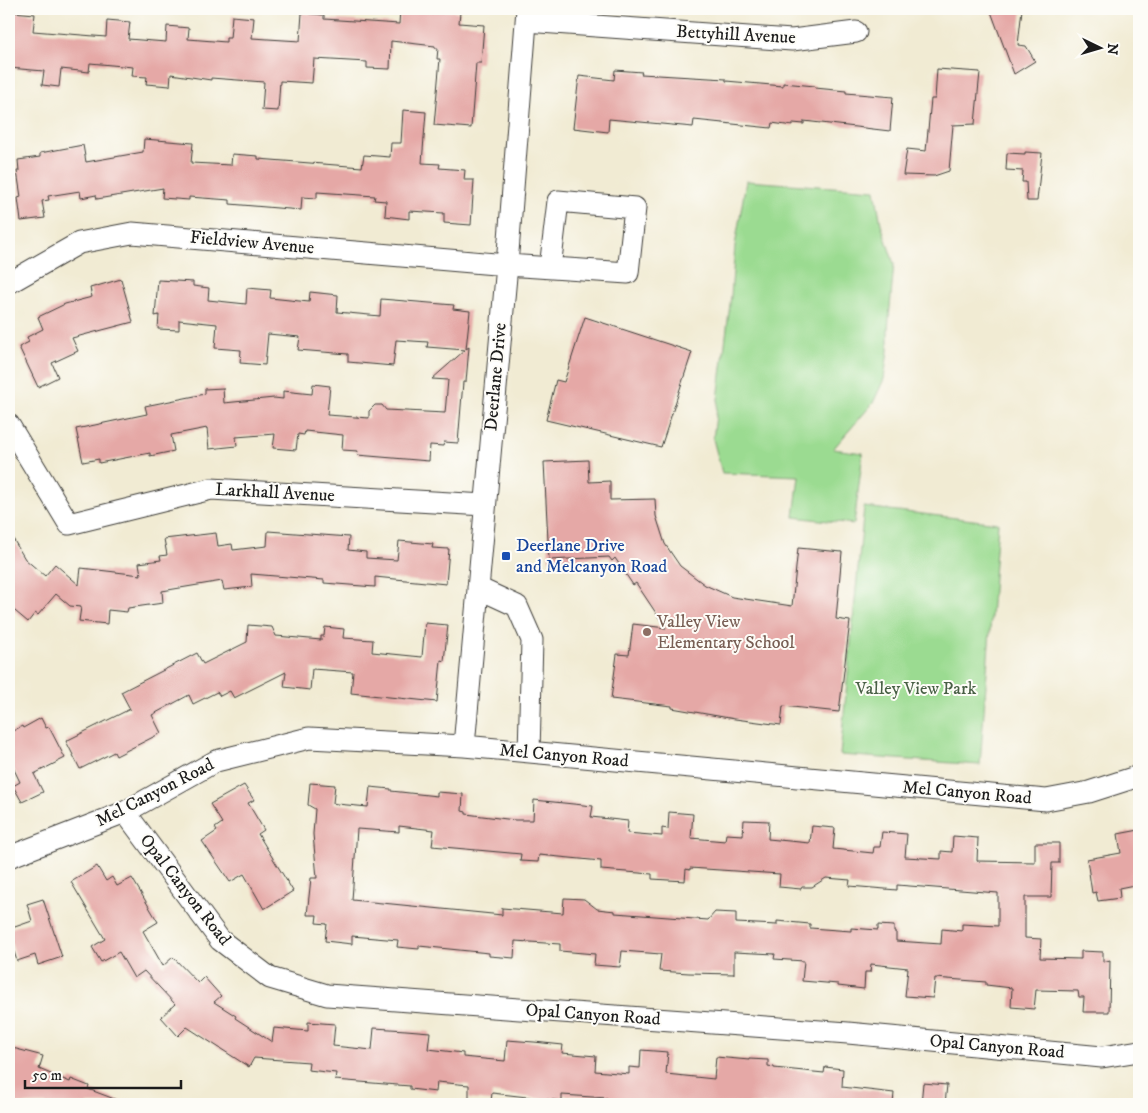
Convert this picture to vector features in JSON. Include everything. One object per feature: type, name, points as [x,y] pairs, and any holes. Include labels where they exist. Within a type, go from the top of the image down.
[{"type":"street","name":"Bettyhill Avenue","points":[[527,15],[792,40],[856,32]]},
{"type":"street","name":"Deerlane Drive","points":[[464,746],[507,265],[527,15]]},
{"type":"street","name":"Fieldview Avenue","points":[[9,284],[79,242],[132,233],[507,265],[550,268],[628,273],[635,208],[558,201],[550,268]]},
{"type":"street","name":"Larkhall Avenue","points":[[9,425],[68,524],[211,489],[485,505]]},
{"type":"street","points":[[478,588],[517,606],[532,640],[529,752]]},
{"type":"street","name":"Mel Canyon Road","points":[[9,858],[125,812],[216,761],[309,738],[464,746],[1046,800],[1089,792],[1139,776]]},
{"type":"street","name":"Opal Canyon Road","points":[[125,812],[220,940],[270,978],[327,995],[848,1033],[1102,1057],[1139,1051]]},
{"type":"green space","points":[[746,181],[875,190],[881,224],[894,264],[888,329],[888,351],[884,379],[873,403],[833,449],[863,453],[854,524],[794,517],[799,476],[722,473],[713,439],[731,296],[735,246]]},
{"type":"green space","name":"Valley View Park","points":[[864,507],[998,523],[980,765],[840,755]]},
{"type":"building","points":[[400,9],[460,12],[459,23],[484,25],[481,63],[476,63],[471,128],[434,125],[440,59],[437,59],[438,48],[435,48],[435,46],[391,41],[390,69],[367,68],[367,62],[314,59],[312,83],[280,81],[278,111],[262,110],[264,82],[211,78],[211,80],[171,74],[170,86],[146,84],[147,77],[132,76],[133,67],[90,63],[89,72],[61,69],[59,87],[42,85],[44,71],[9,68],[13,12],[35,14],[33,31],[106,37],[107,20],[130,22],[128,39],[166,42],[167,26],[189,28],[188,39],[226,42],[226,38],[230,38],[232,16],[254,18],[252,38],[300,41],[302,13],[324,15],[324,19],[399,24]]},
{"type":"building","points":[[990,9],[1022,9],[1018,45],[1026,46],[1035,61],[1014,74]]},
{"type":"building","points":[[937,69],[980,72],[975,124],[953,125],[949,171],[934,176],[903,175],[907,149],[926,151],[931,99],[935,99]]},
{"type":"building","points":[[615,70],[642,72],[641,74],[726,79],[726,81],[783,86],[783,83],[815,86],[815,88],[846,91],[846,93],[893,97],[890,131],[804,121],[804,124],[793,123],[793,126],[772,123],[771,128],[694,120],[693,127],[609,119],[608,132],[573,128],[579,76],[614,80]]},
{"type":"building","points":[[403,110],[426,112],[422,163],[440,164],[439,168],[465,170],[464,180],[474,180],[471,225],[444,223],[444,213],[409,211],[409,219],[385,216],[386,201],[374,200],[375,196],[317,192],[317,198],[302,197],[301,210],[230,204],[230,200],[189,197],[189,200],[162,198],[163,188],[97,199],[96,195],[81,198],[80,191],[48,196],[49,200],[42,201],[45,218],[21,221],[18,198],[21,197],[17,171],[19,171],[18,160],[40,157],[40,153],[83,145],[86,162],[143,152],[144,139],[193,143],[191,163],[231,165],[232,154],[258,156],[258,159],[362,167],[364,155],[390,157],[391,143],[401,143]]},
{"type":"building","points":[[1025,152],[1042,153],[1037,201],[1027,201],[1026,182],[1022,182],[1023,171],[1006,170],[1007,153],[1025,154]]},
{"type":"building","points":[[121,279],[133,322],[72,338],[78,351],[52,363],[58,377],[38,387],[19,347],[29,342],[27,337],[43,329],[38,317],[65,304],[92,297],[90,288]]},
{"type":"building","points":[[158,280],[193,282],[193,286],[209,288],[208,300],[246,304],[247,288],[271,290],[270,298],[309,302],[310,292],[338,295],[337,312],[380,316],[381,299],[454,305],[453,309],[470,311],[466,349],[469,347],[466,382],[463,382],[458,443],[444,442],[443,446],[430,445],[429,461],[357,455],[358,451],[342,450],[343,435],[305,431],[304,435],[298,434],[296,450],[273,448],[275,434],[236,437],[237,446],[209,449],[207,428],[171,435],[174,451],[150,456],[150,453],[99,463],[99,459],[83,462],[76,429],[147,414],[145,406],[205,394],[205,389],[223,388],[224,403],[274,398],[283,399],[283,391],[312,394],[313,384],[330,386],[327,415],[369,418],[369,411],[375,405],[382,405],[386,410],[445,413],[448,380],[432,379],[465,350],[427,347],[428,342],[396,340],[393,366],[348,362],[348,354],[298,350],[300,337],[268,334],[265,365],[240,363],[241,350],[215,348],[217,324],[179,320],[179,330],[158,329],[159,315],[155,316]]},
{"type":"building","points":[[585,317],[692,352],[661,447],[546,420],[556,380],[564,382]]},
{"type":"building","points":[[588,460],[589,482],[610,481],[610,500],[655,499],[656,516],[665,544],[680,566],[705,585],[732,597],[792,606],[798,548],[842,552],[836,619],[850,621],[839,712],[783,706],[781,725],[735,719],[672,708],[672,706],[611,699],[617,654],[629,655],[633,624],[666,628],[636,583],[633,585],[615,558],[612,561],[609,557],[549,560],[544,462]]},
{"type":"building","points":[[268,531],[349,537],[348,550],[366,552],[366,558],[397,560],[399,541],[433,544],[432,548],[449,549],[446,584],[375,577],[375,587],[324,583],[324,580],[251,574],[252,587],[224,590],[222,581],[162,591],[163,603],[128,608],[127,612],[108,610],[107,624],[79,621],[81,607],[70,606],[56,594],[38,615],[35,613],[28,622],[9,606],[9,532],[25,559],[45,576],[55,564],[79,585],[81,568],[141,575],[139,563],[161,560],[160,556],[167,555],[164,539],[216,533],[218,546],[232,544],[233,550],[267,546]]},
{"type":"building","points":[[425,623],[448,625],[444,661],[441,660],[437,702],[351,693],[353,672],[312,669],[310,690],[284,687],[286,672],[234,698],[230,691],[220,696],[217,692],[193,704],[189,695],[152,715],[161,733],[116,756],[114,752],[80,769],[66,741],[130,709],[121,692],[197,653],[203,664],[247,642],[248,625],[272,627],[276,636],[321,640],[321,636],[324,636],[325,627],[344,629],[343,638],[373,640],[372,652],[422,657]]},
{"type":"building","points":[[41,718],[46,728],[49,727],[65,758],[34,774],[43,792],[22,802],[13,786],[20,782],[9,759],[9,733]]},
{"type":"building","points":[[310,783],[335,785],[333,803],[368,807],[370,787],[437,796],[437,792],[463,794],[462,811],[466,812],[466,814],[515,820],[533,820],[534,800],[593,806],[591,817],[628,821],[627,833],[662,836],[662,828],[668,829],[669,812],[693,814],[691,838],[725,841],[726,834],[743,835],[744,820],[769,821],[768,839],[810,843],[812,826],[835,828],[833,849],[873,853],[874,847],[880,847],[882,832],[907,834],[905,857],[941,859],[941,851],[952,852],[953,836],[978,838],[977,861],[1035,862],[1035,843],[1059,843],[1059,863],[1052,863],[1051,897],[1025,897],[1025,938],[1041,939],[1040,958],[1081,959],[1081,951],[1103,952],[1103,962],[1110,960],[1109,1012],[1083,1012],[1084,997],[1079,997],[1078,991],[1036,990],[1034,1009],[1011,1007],[1012,988],[986,985],[986,982],[935,978],[933,998],[905,996],[908,968],[871,964],[870,972],[865,972],[864,989],[838,986],[838,984],[802,981],[804,961],[774,959],[775,954],[734,952],[734,974],[689,973],[659,971],[661,954],[622,951],[620,967],[594,965],[595,954],[560,951],[560,944],[515,941],[514,958],[489,956],[489,953],[419,946],[419,949],[397,947],[398,940],[352,936],[352,944],[325,941],[327,924],[316,923],[317,915],[307,915],[311,878],[317,878],[313,834],[315,809],[308,805]],"holes":[[[399,826],[434,830],[432,846],[521,854],[520,861],[538,862],[539,855],[601,861],[601,870],[652,874],[652,879],[685,881],[686,869],[690,870],[690,868],[780,874],[779,887],[801,889],[802,887],[812,887],[826,878],[850,880],[849,886],[897,890],[897,885],[998,893],[998,926],[962,924],[962,931],[942,929],[941,944],[896,941],[894,926],[878,925],[878,930],[851,928],[851,931],[810,928],[810,924],[777,921],[777,925],[736,923],[736,913],[715,912],[708,920],[615,913],[615,911],[597,909],[584,899],[564,898],[563,913],[502,908],[502,915],[352,900],[357,829],[399,832]]]},
{"type":"building","points":[[244,785],[254,800],[248,803],[264,830],[258,834],[293,891],[264,909],[244,874],[230,882],[202,841],[217,831],[215,828],[222,823],[210,804]]},
{"type":"building","points":[[1139,830],[1139,884],[1119,888],[1120,898],[1098,901],[1096,892],[1092,893],[1087,859],[1121,853],[1118,834]]},
{"type":"building","points":[[97,866],[106,881],[112,877],[117,886],[132,878],[158,922],[143,931],[163,966],[173,957],[198,983],[204,977],[221,996],[214,1002],[272,1042],[274,1028],[308,1031],[308,1022],[335,1024],[333,1046],[372,1050],[374,1028],[430,1032],[428,1049],[463,1053],[463,1057],[505,1061],[507,1040],[534,1042],[563,1045],[562,1053],[596,1056],[595,1071],[629,1074],[629,1067],[640,1068],[641,1050],[668,1052],[666,1074],[714,1079],[716,1057],[768,1060],[768,1066],[774,1068],[824,1073],[825,1067],[843,1069],[842,1087],[894,1093],[893,1104],[606,1104],[607,1098],[562,1095],[562,1101],[492,1093],[491,1101],[469,1099],[469,1085],[437,1082],[436,1092],[410,1089],[410,1086],[335,1080],[336,1073],[308,1070],[309,1062],[254,1058],[249,1067],[187,1027],[178,1036],[161,1017],[175,1004],[144,971],[134,978],[119,952],[101,962],[92,947],[105,939],[71,882]]},
{"type":"building","points":[[43,899],[62,957],[38,965],[35,955],[17,961],[9,936],[9,929],[32,921],[27,904]]},
{"type":"building","points":[[9,1047],[43,1056],[39,1069],[70,1082],[71,1079],[89,1086],[88,1089],[125,1103],[9,1104]]},
{"type":"building","points":[[923,1083],[947,1085],[945,1104],[921,1104]]},
{"type":"place","name":"Deerlane Drive and Melcanyon Road","points":[[506,556]]},
{"type":"place","name":"Valley View Elementary School","points":[[647,632]]}]
